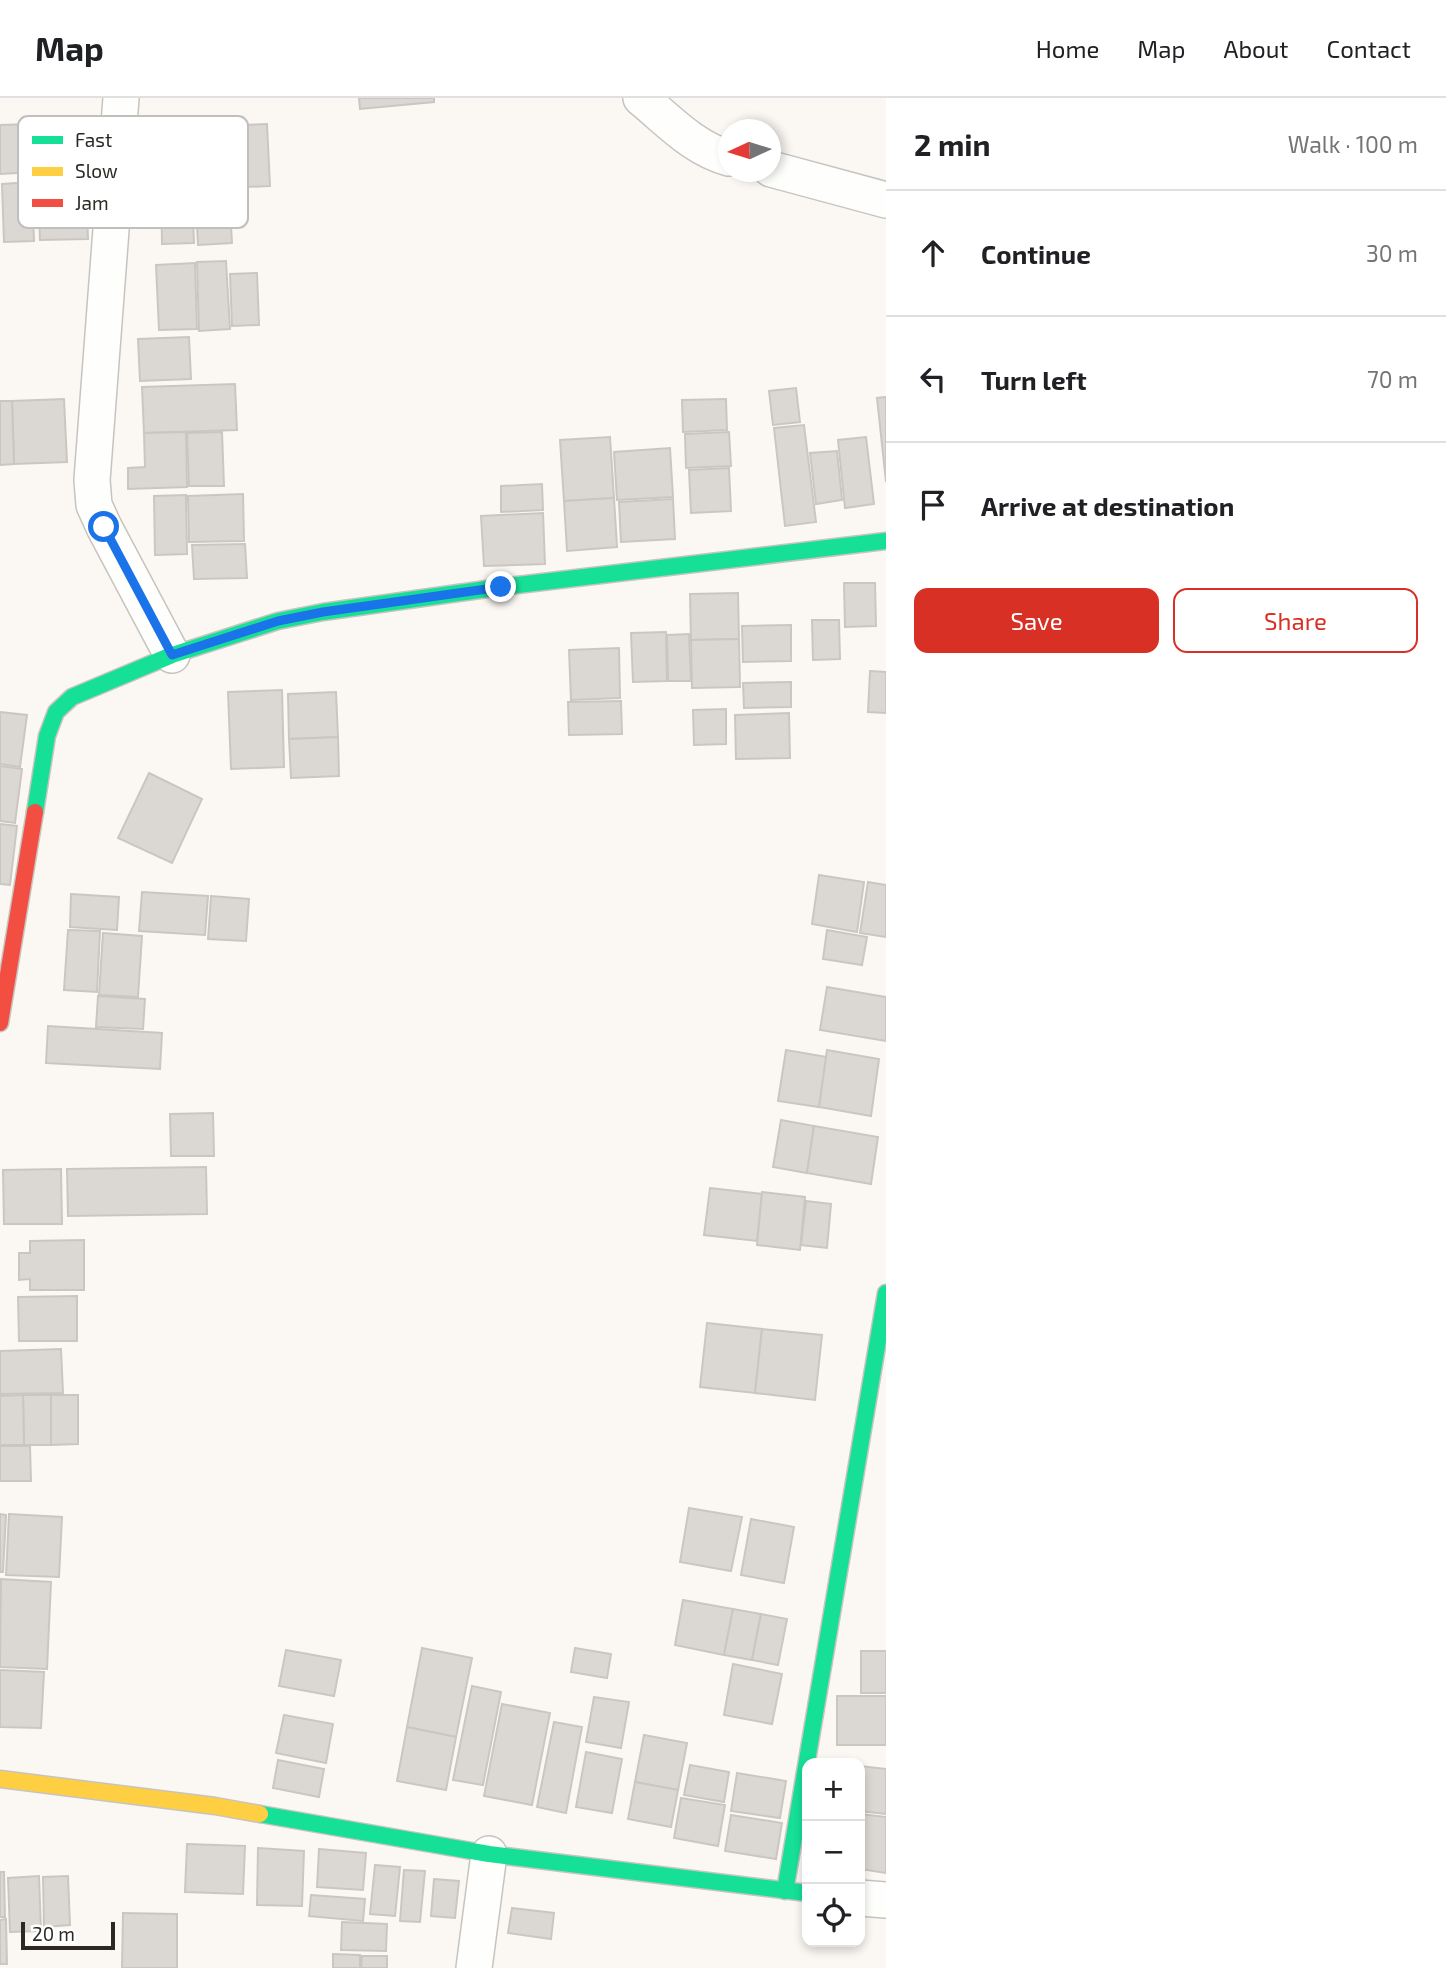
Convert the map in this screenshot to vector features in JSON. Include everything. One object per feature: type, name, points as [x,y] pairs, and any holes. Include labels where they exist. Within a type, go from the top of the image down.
[{"type":"street","points":[[120,116],[121,98]]},
{"type":"street","points":[[642,98],[683,133],[704,148],[718,154]]},
{"type":"street","points":[[781,172],[886,200]]},
{"type":"street","points":[[111,228],[92,480],[94,505],[172,655]]},
{"type":"street","points":[[0,1023],[47,736],[56,712],[72,697],[172,655],[278,621],[323,612],[886,541]]},
{"type":"street","points":[[785,1891],[886,1293]]},
{"type":"street","points":[[0,1780],[215,1806],[489,1854],[802,1893]]},
{"type":"street","points":[[474,1968],[489,1854]]},
{"type":"street","points":[[865,1898],[886,1900]]},
{"type":"building","points":[[359,98],[434,98],[434,102],[360,109]]},
{"type":"building","points":[[18,124],[18,173],[0,174],[0,125]]},
{"type":"building","points":[[267,124],[270,186],[248,187],[248,125]]},
{"type":"building","points":[[18,183],[18,228],[34,228],[34,241],[4,242],[2,184]]},
{"type":"building","points":[[40,228],[88,228],[88,239],[40,240]]},
{"type":"building","points":[[162,228],[193,228],[194,243],[162,244]]},
{"type":"building","points":[[197,228],[231,228],[232,243],[198,245]]},
{"type":"building","points":[[226,261],[230,329],[199,331],[197,262]]},
{"type":"building","points":[[195,263],[197,329],[159,330],[156,265]]},
{"type":"building","points":[[257,273],[259,325],[232,326],[230,274]]},
{"type":"building","points":[[189,337],[191,379],[140,381],[138,339]]},
{"type":"building","points":[[235,384],[237,430],[144,433],[142,387]]},
{"type":"building","points":[[796,388],[800,422],[773,425],[769,391]]},
{"type":"building","points":[[886,397],[886,482],[877,398]]},
{"type":"building","points":[[64,399],[67,462],[14,464],[12,401]]},
{"type":"building","points":[[726,399],[727,430],[683,432],[682,400]]},
{"type":"building","points":[[0,401],[12,401],[14,464],[0,465]]},
{"type":"building","points":[[804,425],[816,522],[785,526],[774,428]]},
{"type":"building","points":[[186,432],[187,487],[128,489],[128,468],[145,467],[144,433]]},
{"type":"building","points":[[222,432],[224,486],[189,486],[187,433]]},
{"type":"building","points":[[729,432],[731,466],[686,468],[685,434]]},
{"type":"building","points":[[610,437],[614,498],[564,501],[560,440]]},
{"type":"building","points":[[866,437],[874,504],[845,508],[838,440]]},
{"type":"building","points":[[670,448],[673,497],[617,500],[614,452]]},
{"type":"building","points":[[837,451],[842,500],[816,504],[810,453]]},
{"type":"building","points":[[729,468],[731,511],[691,513],[689,470]]},
{"type":"building","points":[[542,484],[543,510],[501,512],[501,486]]},
{"type":"building","points":[[243,494],[244,541],[189,542],[188,496]]},
{"type":"building","points":[[186,495],[187,554],[155,555],[154,496]]},
{"type":"building","points":[[614,498],[617,547],[567,551],[564,501]]},
{"type":"building","points":[[673,499],[675,539],[621,542],[619,502]]},
{"type":"building","points":[[543,513],[545,564],[484,566],[481,516]]},
{"type":"building","points":[[245,544],[247,578],[194,579],[192,545]]},
{"type":"building","points":[[844,583],[875,583],[876,626],[845,627]]},
{"type":"building","points":[[738,593],[739,639],[691,640],[690,594]]},
{"type":"building","points":[[812,620],[839,620],[840,659],[813,660]]},
{"type":"building","points":[[791,625],[791,661],[743,662],[742,626]]},
{"type":"building","points":[[666,632],[667,681],[633,682],[631,633]]},
{"type":"building","points":[[689,634],[691,681],[668,681],[667,635]]},
{"type":"building","points":[[739,639],[740,687],[692,688],[691,640]]},
{"type":"building","points":[[619,648],[620,698],[571,700],[569,650]]},
{"type":"building","points":[[870,671],[886,672],[886,713],[868,712]]},
{"type":"building","points":[[791,682],[791,707],[744,708],[743,683]]},
{"type":"building","points":[[282,690],[284,767],[231,769],[228,692]]},
{"type":"building","points":[[336,692],[338,737],[289,739],[288,694]]},
{"type":"building","points":[[621,701],[622,734],[569,735],[568,702]]},
{"type":"building","points":[[726,709],[726,744],[694,745],[693,710]]},
{"type":"building","points":[[0,712],[27,715],[20,767],[0,764]]},
{"type":"building","points":[[789,713],[790,758],[736,759],[735,715]]},
{"type":"building","points":[[338,737],[339,776],[291,778],[289,739]]},
{"type":"building","points":[[0,766],[22,769],[15,823],[0,821]]},
{"type":"building","points":[[149,773],[202,799],[172,863],[118,838]]},
{"type":"building","points":[[0,824],[17,826],[10,885],[0,884]]},
{"type":"building","points":[[819,875],[864,882],[857,932],[812,924]]},
{"type":"building","points":[[868,882],[886,885],[886,937],[860,933]]},
{"type":"building","points":[[142,892],[208,896],[205,935],[139,931]]},
{"type":"building","points":[[71,894],[119,897],[117,930],[70,927]]},
{"type":"building","points":[[211,896],[249,899],[246,941],[208,939]]},
{"type":"building","points":[[68,930],[100,931],[97,992],[64,990]]},
{"type":"building","points":[[827,930],[867,937],[862,965],[823,959]]},
{"type":"building","points":[[103,933],[142,936],[138,997],[99,995]]},
{"type":"building","points":[[827,987],[886,997],[886,1041],[820,1030]]},
{"type":"building","points":[[98,996],[145,999],[143,1029],[96,1027]]},
{"type":"building","points":[[48,1026],[162,1033],[160,1069],[46,1063]]},
{"type":"building","points":[[786,1050],[827,1057],[819,1107],[778,1101]]},
{"type":"building","points":[[827,1050],[879,1059],[871,1116],[819,1107]]},
{"type":"building","points":[[213,1113],[214,1156],[171,1156],[170,1114]]},
{"type":"building","points":[[781,1120],[814,1126],[807,1173],[773,1167]]},
{"type":"building","points":[[814,1126],[878,1137],[871,1184],[807,1173]]},
{"type":"building","points":[[206,1167],[207,1214],[68,1216],[67,1169]]},
{"type":"building","points":[[61,1169],[62,1224],[4,1224],[3,1170]]},
{"type":"building","points":[[710,1188],[762,1194],[757,1241],[704,1235]]},
{"type":"building","points":[[762,1192],[805,1197],[800,1250],[757,1245]]},
{"type":"building","points":[[806,1201],[831,1204],[827,1248],[801,1245]]},
{"type":"building","points":[[84,1240],[84,1290],[30,1290],[30,1279],[19,1280],[19,1253],[30,1253],[30,1241]]},
{"type":"building","points":[[77,1296],[77,1341],[19,1341],[18,1297]]},
{"type":"building","points":[[707,1323],[762,1329],[755,1393],[700,1387]]},
{"type":"building","points":[[762,1329],[822,1335],[815,1400],[755,1393]]},
{"type":"building","points":[[61,1349],[63,1393],[0,1394],[0,1351]]},
{"type":"building","points":[[23,1395],[51,1395],[51,1445],[24,1445]]},
{"type":"building","points":[[23,1395],[24,1445],[0,1445],[0,1396]]},
{"type":"building","points":[[51,1395],[78,1395],[78,1444],[51,1445]]},
{"type":"building","points":[[0,1446],[30,1446],[31,1481],[0,1481]]},
{"type":"building","points":[[689,1508],[742,1517],[731,1571],[680,1562]]},
{"type":"building","points":[[0,1514],[6,1515],[3,1572],[0,1572]]},
{"type":"building","points":[[9,1514],[62,1517],[59,1577],[6,1575]]},
{"type":"building","points":[[751,1519],[794,1527],[784,1583],[741,1575]]},
{"type":"building","points":[[1,1579],[51,1582],[47,1669],[0,1667]]},
{"type":"building","points":[[683,1600],[733,1609],[724,1655],[675,1645]]},
{"type":"building","points":[[733,1609],[761,1614],[752,1660],[724,1655]]},
{"type":"building","points":[[761,1614],[787,1619],[778,1665],[752,1660]]},
{"type":"building","points":[[422,1648],[472,1658],[456,1737],[407,1727]]},
{"type":"building","points":[[575,1648],[611,1654],[607,1678],[571,1672]]},
{"type":"building","points":[[286,1650],[341,1660],[334,1696],[279,1686]]},
{"type":"building","points":[[861,1651],[886,1651],[886,1693],[861,1693]]},
{"type":"building","points":[[733,1664],[782,1674],[772,1724],[724,1715]]},
{"type":"building","points":[[0,1670],[44,1672],[41,1728],[0,1727]]},
{"type":"building","points":[[472,1686],[501,1692],[483,1785],[453,1780]]},
{"type":"building","points":[[837,1696],[886,1696],[886,1745],[837,1745]]},
{"type":"building","points":[[594,1697],[629,1702],[621,1748],[586,1742]]},
{"type":"building","points":[[502,1704],[550,1713],[532,1805],[484,1796]]},
{"type":"building","points":[[284,1715],[333,1724],[326,1763],[276,1753]]},
{"type":"building","points":[[554,1722],[582,1727],[566,1813],[537,1807]]},
{"type":"building","points":[[407,1727],[456,1737],[446,1790],[397,1781]]},
{"type":"building","points":[[644,1735],[687,1743],[678,1790],[635,1782]]},
{"type":"building","points":[[586,1752],[622,1759],[612,1813],[576,1807]]},
{"type":"building","points":[[278,1760],[324,1769],[319,1797],[273,1788]]},
{"type":"building","points":[[690,1765],[729,1772],[724,1802],[684,1795]]},
{"type":"building","points":[[865,1767],[886,1769],[886,1814],[865,1812]]},
{"type":"building","points":[[737,1773],[786,1781],[780,1818],[731,1811]]},
{"type":"building","points":[[635,1782],[678,1790],[671,1827],[628,1819]]},
{"type":"building","points":[[681,1798],[725,1805],[718,1846],[674,1838]]},
{"type":"building","points":[[731,1815],[782,1823],[776,1859],[725,1851]]},
{"type":"building","points":[[865,1815],[886,1817],[886,1873],[865,1870]]},
{"type":"building","points":[[187,1844],[245,1846],[243,1894],[185,1892]]},
{"type":"building","points":[[258,1848],[304,1851],[302,1906],[257,1905]]},
{"type":"building","points":[[319,1849],[366,1853],[363,1890],[317,1887]]},
{"type":"building","points":[[375,1865],[400,1867],[395,1916],[370,1914]]},
{"type":"building","points":[[404,1870],[425,1871],[420,1922],[400,1921]]},
{"type":"building","points":[[0,1872],[4,1872],[5,1917],[0,1917]]},
{"type":"building","points":[[39,1876],[41,1931],[10,1932],[8,1878]]},
{"type":"building","points":[[68,1876],[70,1925],[44,1927],[43,1877]]},
{"type":"building","points":[[434,1879],[459,1881],[455,1918],[431,1916]]},
{"type":"building","points":[[311,1895],[365,1899],[363,1921],[309,1916]]},
{"type":"building","points":[[512,1908],[554,1913],[551,1939],[508,1933]]},
{"type":"building","points":[[123,1913],[177,1914],[177,1968],[122,1968]]},
{"type":"building","points":[[6,1919],[7,1964],[0,1964],[0,1920]]},
{"type":"building","points":[[342,1922],[387,1924],[386,1951],[341,1950]]},
{"type":"building","points":[[333,1954],[360,1955],[360,1968],[333,1968]]},
{"type":"building","points":[[362,1956],[387,1956],[387,1968],[361,1968]]},
{"type":"traffic: fast","points":[[35,812],[47,736],[56,712],[72,697],[172,655],[278,621],[323,612],[501,587],[886,541]]},
{"type":"traffic: fast","points":[[785,1891],[886,1293]]},
{"type":"traffic: fast","points":[[260,1814],[489,1854],[802,1892]]},
{"type":"traffic: slow","points":[[0,1779],[260,1814]]},
{"type":"traffic: jam","points":[[0,1023],[35,812]]},
{"type":"route","points":[[104,527],[172,655],[278,621],[323,612],[501,587]]}]
